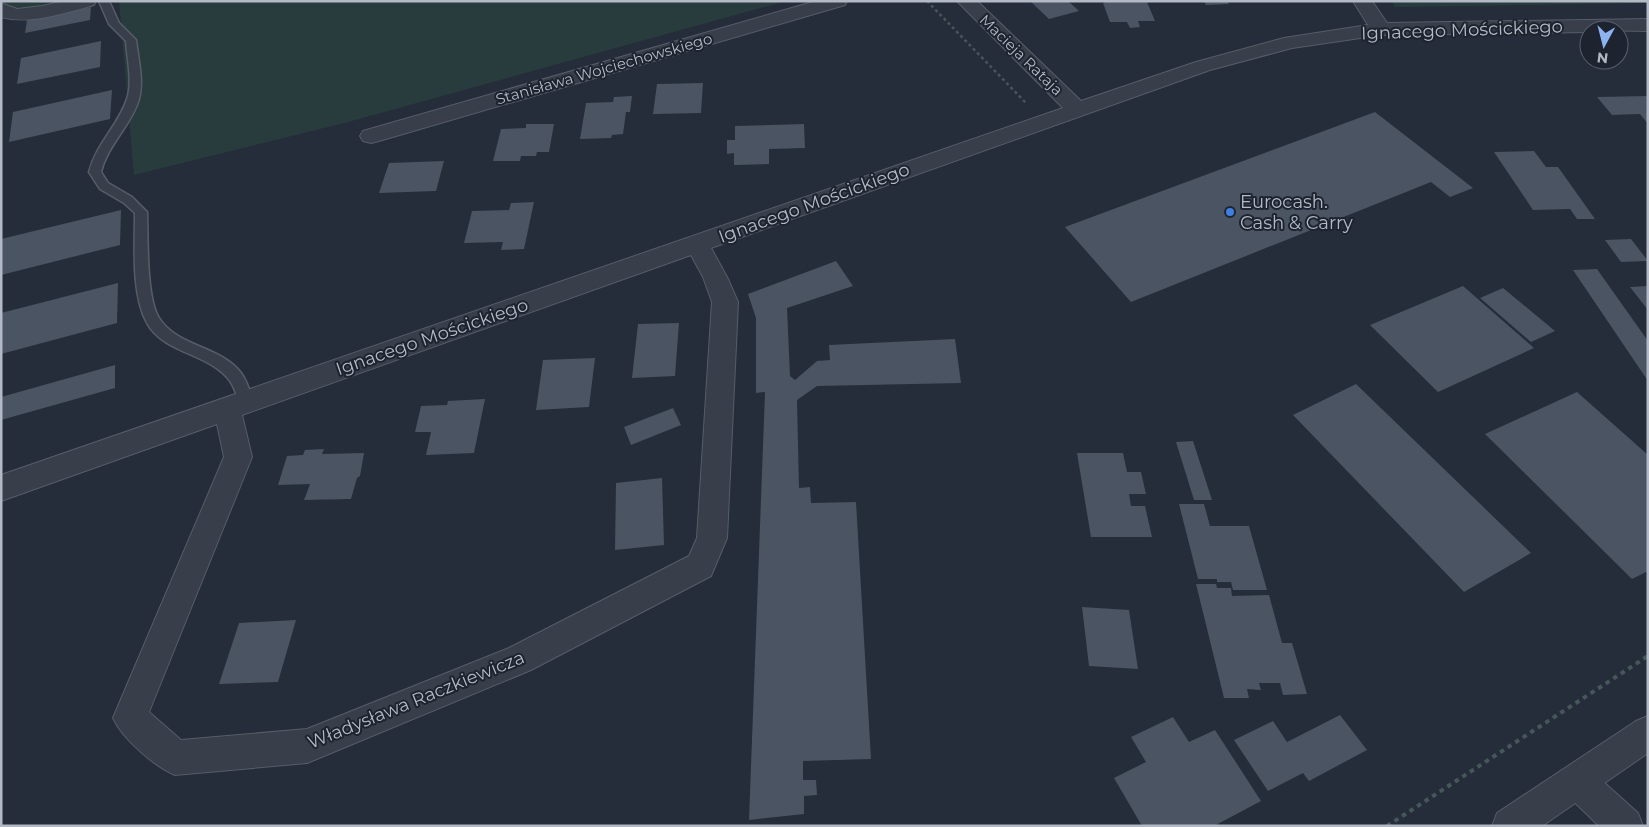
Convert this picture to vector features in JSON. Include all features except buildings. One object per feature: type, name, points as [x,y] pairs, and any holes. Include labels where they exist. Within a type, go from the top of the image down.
[{"type":"street","points":[[5,1],[1,7],[4,12],[13,15],[27,14],[87,1]]},
{"type":"street","name":"Stanisława Wojciechowskiego","points":[[371,136],[838,1]]},
{"type":"street","name":"Macieja Rataja","points":[[966,1],[1077,109]]},
{"type":"street","points":[[1362,1],[1380,29]]},
{"type":"street","name":"Ignacego Mościckiego","points":[[1,488],[1203,66],[1291,42],[1380,29],[1648,25]]},
{"type":"street","name":"Władysława Raczkiewicza","points":[[237,404],[238,457],[130,718],[175,758],[308,746],[520,659],[700,566],[712,538],[725,302],[698,244]]},
{"type":"street","points":[[1510,826],[1648,733]]},
{"type":"street","points":[[1577,781],[1625,826]]},
{"type":"lane","points":[[104,1],[114,24],[131,40],[134,98],[97,159],[95,172],[104,186],[128,200],[141,212],[146,293],[154,322],[162,331],[226,368],[236,377],[237,404]]},
{"type":"path","points":[[927,1],[1028,104]]},
{"type":"path","points":[[1386,826],[1648,656]]},
{"type":"shaded area","points":[[1,1],[54,1],[1,17]]},
{"type":"shaded area","points":[[119,1],[786,1],[348,122],[134,175]]},
{"type":"shaded area","points":[[1392,1],[1648,1],[1648,3],[1395,7]]},
{"type":"place","name":"Eurocash. Cash & Carry","points":[[1230,212]]}]
